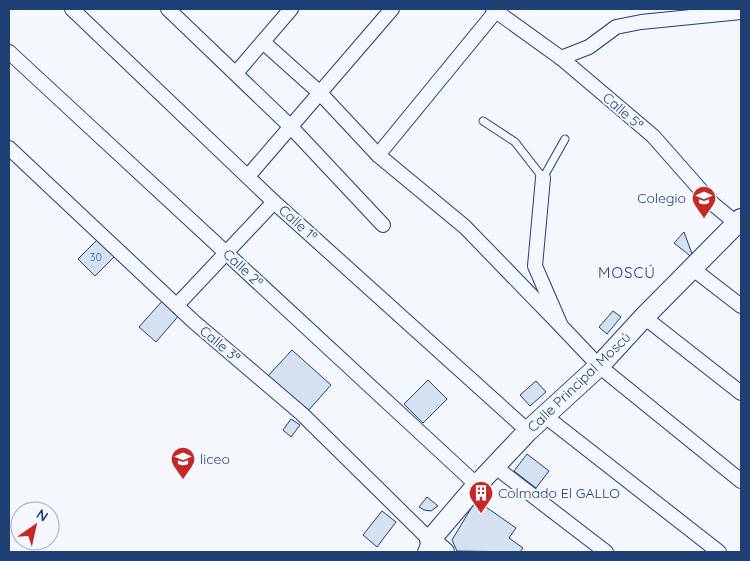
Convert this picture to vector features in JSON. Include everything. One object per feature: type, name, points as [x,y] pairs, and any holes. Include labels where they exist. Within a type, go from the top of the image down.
[{"type":"street","name":"Calle 1ª","points":[[72,9],[249,175],[274,202],[528,431]]},
{"type":"street","points":[[236,74],[291,9]]},
{"type":"street","points":[[249,175],[392,9]]},
{"type":"street","points":[[173,10],[236,74],[292,126],[383,225]]},
{"type":"street","points":[[378,155],[495,10]]},
{"type":"street","name":"Calle 5ª","points":[[495,10],[561,58],[652,136],[713,204],[740,223]]},
{"type":"street","points":[[561,58],[589,47],[616,27],[641,22],[741,12]]},
{"type":"street","points":[[264,42],[320,93],[378,155],[465,227],[599,366],[741,481]]},
{"type":"street","name":"Calle 2ª","points":[[9,52],[477,485]]},
{"type":"street","name":"Calle 3ª","points":[[9,148],[177,305],[302,414],[433,548]]},
{"type":"street","points":[[543,178],[535,266],[561,326]]},
{"type":"street","points":[[177,305],[274,202]]},
{"type":"street","name":"Calle Principal Moscú","points":[[433,548],[477,485],[494,466],[528,431],[599,366],[644,317],[740,223]]},
{"type":"street","points":[[693,269],[741,306]]},
{"type":"street","points":[[644,317],[741,394]]},
{"type":"street","points":[[545,416],[718,552]]},
{"type":"street","points":[[494,466],[606,552]]},
{"type":"lane","points":[[483,121],[515,142],[543,178],[565,139]]},
{"type":"building","points":[[684,232],[694,259],[674,243]]},
{"type":"building","points":[[98,239],[115,256],[95,276],[78,259]]},
{"type":"building","points":[[164,299],[181,313],[156,342],[139,327]]},
{"type":"building","points":[[613,311],[621,317],[607,334],[599,327]]},
{"type":"building","points":[[292,350],[331,385],[306,413],[267,377]]},
{"type":"building","points":[[428,380],[447,399],[423,423],[404,404]]},
{"type":"building","points":[[536,381],[546,392],[530,406],[520,395]]},
{"type":"building","points":[[291,419],[300,425],[291,437],[283,430]]},
{"type":"building","points":[[527,454],[549,471],[536,488],[514,471]]},
{"type":"building","points":[[427,497],[438,506],[431,511],[419,507]]},
{"type":"building","name":"Colmado El GALLO","points":[[476,500],[516,528],[509,538],[523,548],[520,552],[457,551],[452,540]]},
{"type":"building","points":[[382,511],[396,522],[377,547],[363,535]]},
{"type":"place","name":"Colegio","points":[[704,219]]},
{"type":"place","name":"liceo","points":[[183,480]]},
{"type":"place","name":"Colmado El GALLO","points":[[481,514]]},
{"type":"district","name":"MOSCÚ","points":[[627,272]]}]
